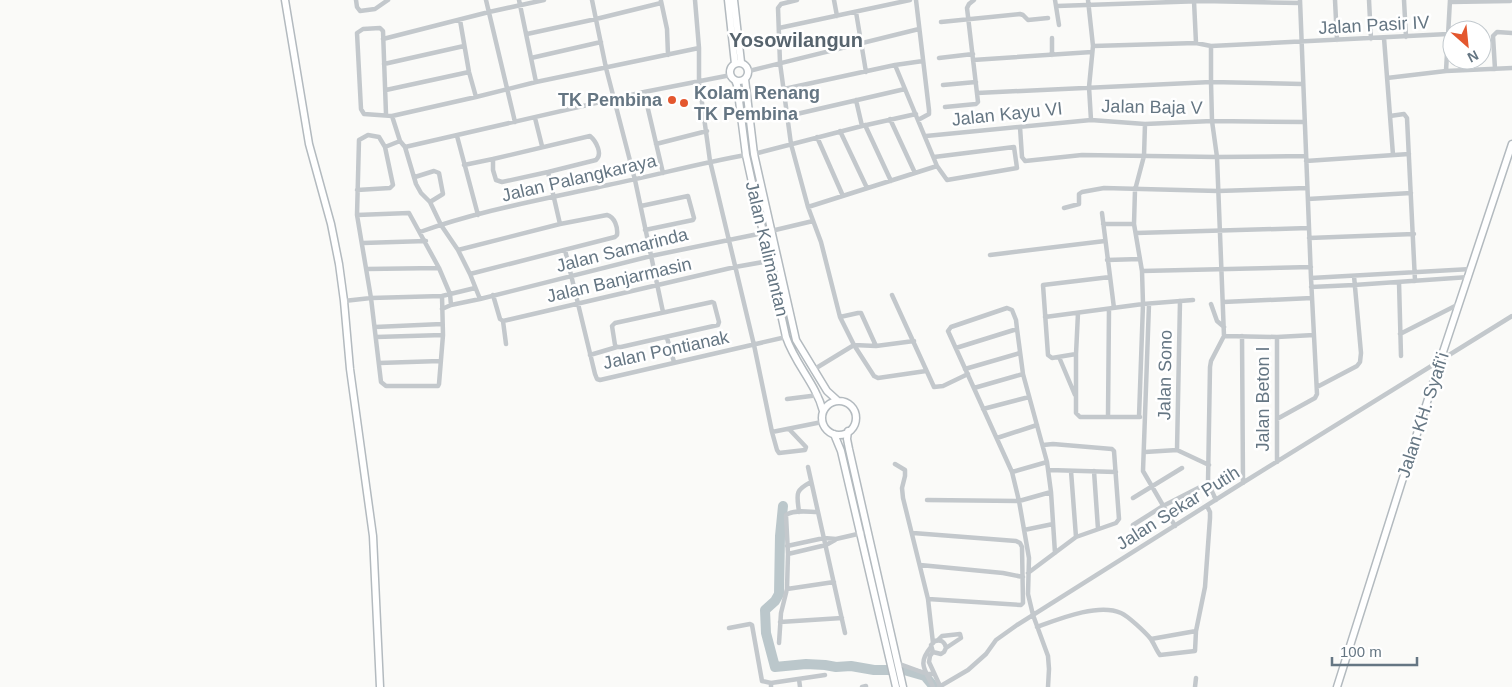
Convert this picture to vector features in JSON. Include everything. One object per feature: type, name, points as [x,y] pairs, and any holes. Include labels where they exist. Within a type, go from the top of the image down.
[{"type":"main road","points":[[285,0],[309,144],[331,224],[339,264],[350,369],[373,536],[380,687]]},
{"type":"main road","points":[[728,0],[738,63]]},
{"type":"main road","points":[[734,0],[738,63]]},
{"type":"main road","points":[[738,63],[746,65],[749,71],[747,77],[738,81],[733,77],[731,68],[738,63]]},
{"type":"main road","name":"Jalan Kalimantan","points":[[733,77],[738,90],[746,155],[786,338],[819,396],[823,411]]},
{"type":"main road","name":"Jalan Kalimantan","points":[[744,79],[754,154],[796,340],[827,391],[838,401]]},
{"type":"main road","name":"Jalan KH. Syafi'i","points":[[1337,687],[1440,361],[1512,144]]},
{"type":"main road","points":[[759,214],[767,212]]},
{"type":"main road","points":[[779,304],[787,302]]},
{"type":"main road","points":[[838,401],[848,404],[854,412],[854,423],[844,434],[834,434],[822,422],[823,411],[832,402],[838,401]]},
{"type":"main road","points":[[848,431],[847,438],[864,532]]},
{"type":"main road","points":[[834,434],[840,446],[864,532],[895,664],[903,687]]},
{"type":"main road","points":[[895,664],[893,674],[896,687]]},
{"type":"street","points":[[356,0],[360,11],[375,9],[388,0]]},
{"type":"street","points":[[486,0],[516,122]]},
{"type":"street","points":[[383,39],[520,3],[544,0]]},
{"type":"street","points":[[592,0],[606,68],[641,206],[663,312]]},
{"type":"street","points":[[695,0],[699,48],[699,81],[710,161],[754,344],[772,432],[779,453],[805,450],[806,446],[789,429]]},
{"type":"street","points":[[797,0],[779,5],[780,63],[791,144],[808,207],[821,242],[840,317],[854,345],[874,376],[878,378],[926,371]]},
{"type":"street","points":[[834,0],[837,16]]},
{"type":"street","points":[[779,28],[910,0]]},
{"type":"street","points":[[916,0],[929,114],[918,120]]},
{"type":"street","points":[[945,107],[977,104],[968,18],[968,6],[974,0]]},
{"type":"street","points":[[1055,0],[1059,25]]},
{"type":"street","points":[[1088,0],[1093,46],[1089,87],[1091,120]]},
{"type":"street","points":[[1057,6],[1203,0],[1300,2],[1300,42],[1311,287],[1318,394],[1316,397],[1277,419]]},
{"type":"street","points":[[1335,0],[1337,40]]},
{"type":"street","points":[[1369,0],[1371,39]]},
{"type":"street","points":[[1404,0],[1406,37]]},
{"type":"street","points":[[527,34],[596,19],[661,1],[667,29],[668,54]]},
{"type":"street","points":[[1194,1],[1196,43]]},
{"type":"street","points":[[1449,20],[1450,1],[1510,1]]},
{"type":"street","points":[[520,3],[536,82]]},
{"type":"street","points":[[856,12],[866,72]]},
{"type":"street","points":[[941,22],[1022,14],[1028,20],[1048,18]]},
{"type":"street","points":[[460,20],[469,72],[476,97]]},
{"type":"street","points":[[480,300],[458,250],[441,224],[430,202],[421,194],[416,184],[405,147],[400,141],[389,115],[383,31],[380,28],[363,29],[357,33],[361,109],[364,114],[389,115],[699,48]]},
{"type":"street","points":[[749,71],[919,29]]},
{"type":"street","points":[[1495,69],[1493,36],[1497,32],[1512,33]]},
{"type":"street","name":"Jalan Pasir IV","points":[[1093,46],[1196,43],[1211,46],[1442,34]]},
{"type":"street","points":[[1052,38],[1052,55]]},
{"type":"street","points":[[1384,38],[1393,155]]},
{"type":"street","points":[[531,58],[602,42]]},
{"type":"street","points":[[384,64],[464,46]]},
{"type":"street","points":[[1211,46],[1210,82],[1218,190],[1224,327],[1224,336],[1210,367],[1208,483],[1216,500]]},
{"type":"street","points":[[973,60],[1092,52]]},
{"type":"street","points":[[939,58],[973,54]]},
{"type":"street","points":[[784,89],[923,61]]},
{"type":"street","points":[[895,66],[937,166],[948,180],[1016,169],[1017,166],[1014,147],[934,157]]},
{"type":"street","points":[[1387,78],[1512,68]]},
{"type":"street","points":[[386,90],[469,72]]},
{"type":"street","points":[[405,147],[644,92],[699,81],[733,77]]},
{"type":"street","points":[[943,85],[976,82]]},
{"type":"street","points":[[977,93],[1210,82],[1302,84]]},
{"type":"street","points":[[788,116],[905,89]]},
{"type":"street","points":[[644,92],[663,173]]},
{"type":"street","points":[[856,100],[863,125],[891,181]]},
{"type":"street","points":[[754,154],[863,125],[916,114]]},
{"type":"street","points":[[1390,116],[1406,116],[1414,234],[1415,281]]},
{"type":"street","points":[[535,118],[542,146]]},
{"type":"street","points":[[890,119],[915,173]]},
{"type":"street","name":"Jalan Baja V","points":[[1091,120],[1145,124],[1212,121],[1304,122]]},
{"type":"street","name":"Jalan Kayu VI","points":[[926,136],[1091,120]]},
{"type":"street","points":[[1139,417],[1142,272],[1134,224],[1135,190],[1144,156],[1145,124]]},
{"type":"street","points":[[1020,127],[1022,157],[1024,161],[1082,155],[1306,159],[1409,154]]},
{"type":"street","points":[[656,144],[707,131]]},
{"type":"street","points":[[840,131],[867,188]]},
{"type":"street","points":[[357,190],[392,187],[393,185],[384,147],[379,136],[368,135],[358,140],[357,190],[357,214],[367,269],[382,382],[386,386],[435,386],[439,384],[443,335],[442,296]]},
{"type":"street","points":[[457,136],[478,215]]},
{"type":"street","points":[[464,165],[590,136],[594,139],[600,154],[596,160],[499,182],[496,180],[493,159]]},
{"type":"street","points":[[817,137],[843,196]]},
{"type":"street","points":[[384,147],[400,141]]},
{"type":"street","name":"Jalan Palangkaraya","points":[[420,232],[441,224],[554,197],[635,180],[710,161],[746,155]]},
{"type":"street","points":[[808,207],[937,166]]},
{"type":"street","points":[[414,177],[434,171],[439,173],[443,194],[430,202]]},
{"type":"street","points":[[548,172],[560,224]]},
{"type":"street","points":[[1064,208],[1079,204],[1079,194],[1082,192],[1104,188],[1218,190],[1307,188]]},
{"type":"street","points":[[1308,199],[1411,193]]},
{"type":"street","points":[[641,206],[688,196],[694,218],[693,220],[646,230]]},
{"type":"street","points":[[357,214],[409,213],[426,241],[439,268],[450,294],[451,305]]},
{"type":"street","points":[[1102,214],[1110,277],[1111,308],[1108,416]]},
{"type":"street","points":[[458,250],[560,224],[607,215],[614,219],[618,232],[615,237],[470,274]]},
{"type":"street","points":[[771,231],[813,221]]},
{"type":"street","points":[[1103,224],[1134,224]]},
{"type":"street","points":[[1136,233],[1309,228]]},
{"type":"street","name":"Jalan Samarinda","points":[[442,309],[451,305],[480,300],[493,295],[651,256],[763,233]]},
{"type":"street","points":[[1309,238],[1414,234]]},
{"type":"street","points":[[363,243],[426,241]]},
{"type":"street","points":[[990,255],[1105,241]]},
{"type":"street","name":"Jalan Pontianak","points":[[565,250],[597,379],[600,380],[786,338]]},
{"type":"street","points":[[1107,260],[1140,259]]},
{"type":"street","name":"Jalan Banjarmasin","points":[[503,321],[735,267],[769,261]]},
{"type":"street","points":[[1142,272],[1311,266]]},
{"type":"street","points":[[367,269],[439,268]]},
{"type":"street","points":[[1311,278],[1471,269]]},
{"type":"street","points":[[1317,387],[1360,362],[1361,353],[1354,276]]},
{"type":"street","points":[[1076,354],[1052,358],[1048,355],[1043,286],[1110,277]]},
{"type":"street","points":[[1311,287],[1469,277]]},
{"type":"street","points":[[1398,282],[1401,356]]},
{"type":"street","points":[[344,301],[371,298],[442,296],[475,288]]},
{"type":"street","points":[[493,295],[500,319],[503,321],[506,344]]},
{"type":"street","points":[[892,295],[934,387],[944,386],[968,374]]},
{"type":"street","points":[[1223,302],[1312,298]]},
{"type":"street","points":[[1046,317],[1142,304],[1194,300]]},
{"type":"street","name":"Jalan Sono","points":[[1177,450],[1180,301]]},
{"type":"street","points":[[590,354],[718,325],[719,322],[714,303],[663,312],[613,324],[616,347]]},
{"type":"street","points":[[1400,334],[1460,303]]},
{"type":"street","points":[[1149,304],[1144,471],[1175,526]]},
{"type":"street","points":[[1211,304],[1217,321],[1224,327]]},
{"type":"street","points":[[1048,687],[1048,656],[1033,616],[1028,594],[1029,558],[1012,472],[948,331],[948,329],[1007,308],[1012,310],[1016,320],[1023,374],[1049,470],[1055,553]]},
{"type":"street","points":[[840,317],[861,313],[876,346]]},
{"type":"street","points":[[1078,313],[1076,413],[1080,417],[1146,417]]},
{"type":"street","name":"Jalan Sekar Putih","points":[[939,687],[968,670],[986,654],[996,640],[1033,616],[1236,487],[1512,316]]},
{"type":"street","points":[[375,327],[442,324]]},
{"type":"street","points":[[956,348],[1018,329]]},
{"type":"street","points":[[1224,336],[1314,334]]},
{"type":"street","points":[[376,337],[443,335]]},
{"type":"street","points":[[1242,336],[1243,483]]},
{"type":"street","name":"Jalan Beton I","points":[[1277,336],[1277,462]]},
{"type":"street","points":[[666,338],[674,362]]},
{"type":"street","points":[[813,370],[854,345],[876,346],[914,341]]},
{"type":"street","points":[[965,368],[1020,353]]},
{"type":"street","points":[[1059,357],[1076,397]]},
{"type":"street","points":[[379,363],[440,361]]},
{"type":"street","points":[[974,388],[1023,374]]},
{"type":"street","points":[[787,399],[819,396]]},
{"type":"street","points":[[984,409],[1029,397]]},
{"type":"street","points":[[772,432],[822,422]]},
{"type":"street","points":[[997,438],[1037,425]]},
{"type":"street","points":[[1028,573],[1076,537],[1118,521],[1114,451],[1112,449],[1053,444],[1043,445]]},
{"type":"street","points":[[1145,452],[1177,450],[1209,466]]},
{"type":"street","points":[[1012,472],[1047,462]]},
{"type":"street","points":[[896,464],[904,470],[905,476],[902,488],[928,599],[932,647],[929,659],[939,687]]},
{"type":"street","points":[[808,467],[845,633]]},
{"type":"street","points":[[1133,498],[1182,468]]},
{"type":"street","points":[[1049,470],[1116,472]]},
{"type":"street","points":[[1071,471],[1076,537]]},
{"type":"street","points":[[1094,471],[1098,529]]},
{"type":"street","points":[[799,512],[798,491],[811,482]]},
{"type":"street","points":[[1133,525],[1163,506],[1208,483]]},
{"type":"street","points":[[927,500],[1019,501],[1051,492]]},
{"type":"street","points":[[1037,627],[1060,618],[1107,609],[1123,613],[1151,639],[1160,655],[1195,651],[1196,632],[1205,587],[1210,518],[1207,506]]},
{"type":"street","points":[[779,643],[780,622],[787,589],[786,515],[790,512],[818,512]]},
{"type":"street","points":[[1024,530],[1053,524]]},
{"type":"street","points":[[788,554],[826,545],[836,539],[864,532]]},
{"type":"street","points":[[913,533],[1020,543],[1023,557],[1023,602],[1021,605],[928,599]]},
{"type":"street","points":[[787,546],[824,538],[836,539]]},
{"type":"street","points":[[920,565],[1003,573],[1023,577]]},
{"type":"street","points":[[787,589],[834,582]]},
{"type":"street","points":[[780,622],[842,618]]},
{"type":"street","points":[[729,628],[752,624],[762,682],[771,685],[825,675]]},
{"type":"street","points":[[1151,639],[1196,632]]},
{"type":"street","points":[[932,647],[937,654],[941,654],[946,648],[961,638],[960,634],[942,636],[932,647],[924,658],[922,663],[933,687]]},
{"type":"street","points":[[938,640],[944,642],[946,648]]},
{"type":"street","points":[[895,664],[927,674],[934,674]]},
{"type":"street","points":[[1195,687],[1196,678]]},
{"type":"street","points":[[799,679],[800,687]]},
{"type":"waterway","points":[[783,506],[780,536],[779,594],[775,601],[765,610],[766,633],[775,667],[806,664],[836,667],[851,666],[874,670],[904,670],[925,676],[934,687]]},
{"type":"place","name":"TK Pembina","points":[[672,100]]},
{"type":"place","name":"Kolam Renang TK Pembina","points":[[684,103]]},
{"type":"district","name":"Yosowilangun","points":[[796,40]]}]
